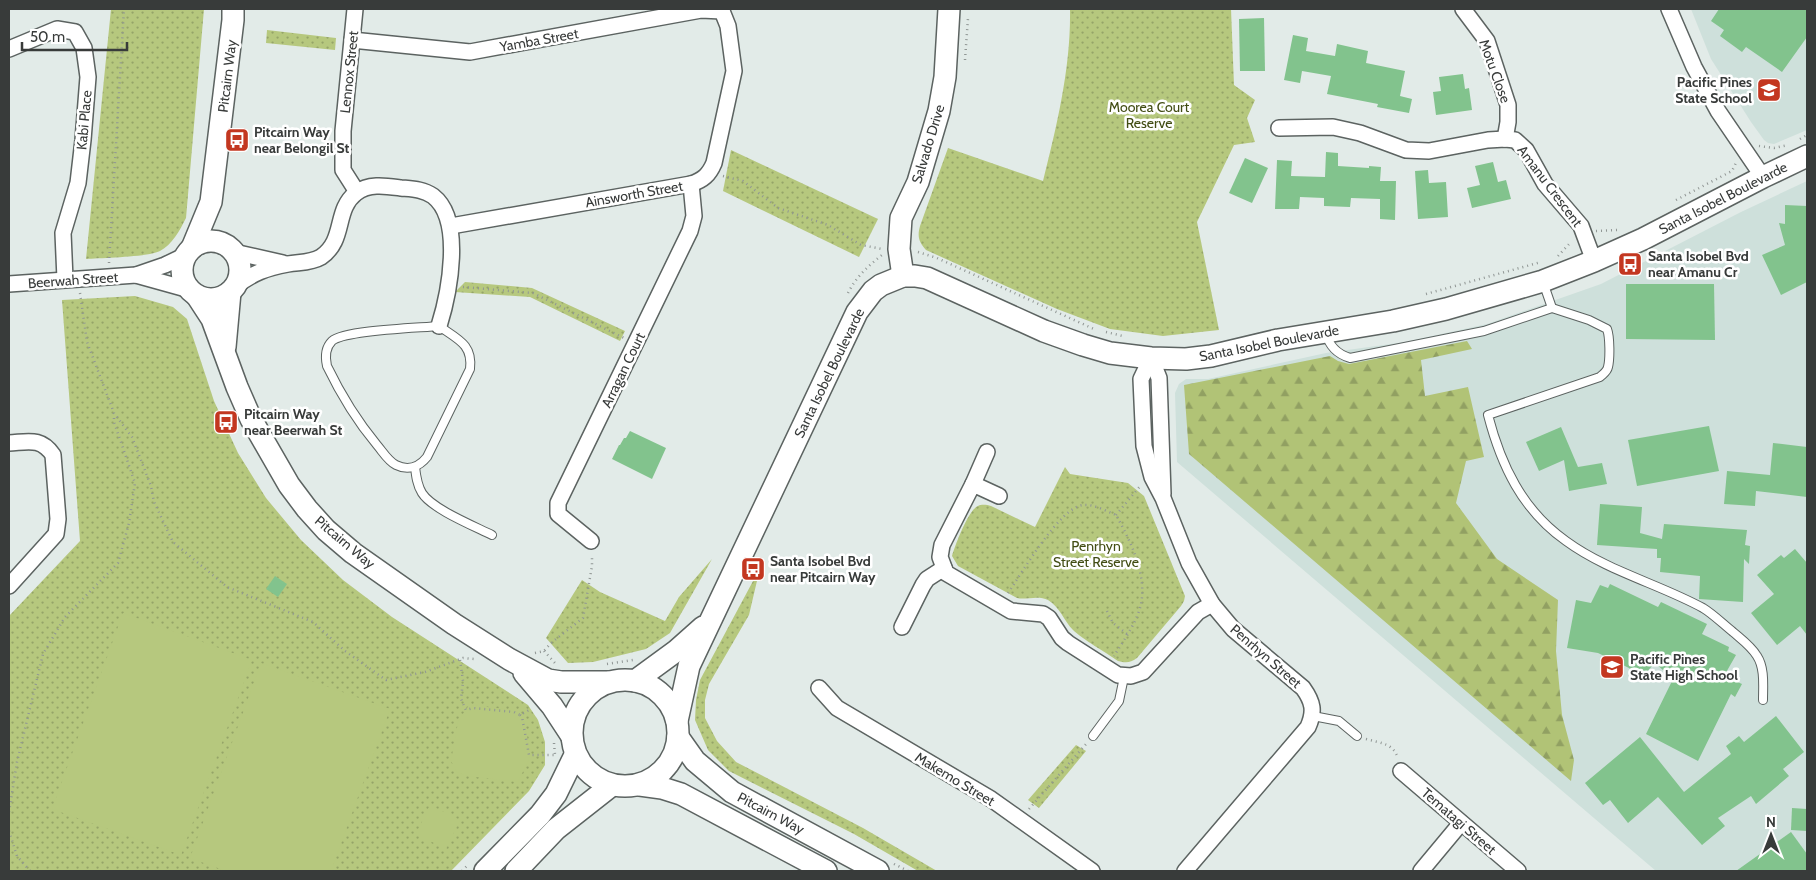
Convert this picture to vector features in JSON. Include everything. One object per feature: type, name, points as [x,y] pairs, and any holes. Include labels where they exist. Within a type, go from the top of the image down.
[{"type":"street","name":"Pitcairn Way","points":[[189,252],[211,202],[233,9]]},
{"type":"street","name":"Lennox Street","points":[[355,9],[343,131],[343,170],[357,192]]},
{"type":"street","name":"Salvado Drive","points":[[903,276],[899,249],[901,218],[918,182],[939,112],[945,77],[949,9]]},
{"type":"street","name":"Motu Close","points":[[1463,9],[1487,41],[1508,105],[1508,122],[1504,138]]},
{"type":"street","points":[[1669,9],[1694,67],[1718,112],[1763,176]]},
{"type":"street","name":"Yamba Street","points":[[352,40],[470,52],[701,10],[722,10]]},
{"type":"street","name":"Ainsworth Street","points":[[450,226],[700,181],[710,173],[712,168],[733,81],[734,60],[728,26],[722,10]]},
{"type":"street","name":"Kabi Place","points":[[9,49],[56,29],[75,32],[84,48],[88,77],[83,140],[78,183],[63,232],[65,279]]},
{"type":"street","name":"Amanu Crescent","points":[[1279,128],[1333,127],[1360,133],[1406,150],[1429,151],[1488,140],[1504,138],[1515,140],[1526,150],[1545,184],[1580,226],[1594,261]]},
{"type":"street","name":"Santa Isobel Boulevarde","points":[[678,729],[689,666],[857,312],[877,288],[890,280],[903,276],[927,278],[1044,330],[1110,353],[1151,358],[1186,359],[1211,356],[1325,331],[1393,321],[1446,309],[1543,281],[1643,239],[1763,176],[1807,156]]},
{"type":"street","name":"Arragan Court","points":[[591,541],[558,514],[558,503],[690,231],[694,216],[691,184]]},
{"type":"street","points":[[233,289],[240,276],[240,266],[232,251],[225,245],[212,241],[198,244],[189,252],[182,264],[182,274],[185,283],[194,293],[207,299],[217,299],[233,289],[258,272],[289,264],[307,262],[318,258],[328,251],[335,243],[347,202],[357,192],[379,186],[418,189],[426,192],[441,204],[450,226],[451,266],[449,286],[445,309],[439,326]]},
{"type":"street","name":"Pitcairn Way","points":[[211,202],[220,228],[232,251]]},
{"type":"street","points":[[232,251],[289,264]]},
{"type":"street","name":"Beerwah Street","points":[[9,284],[136,275],[165,265],[189,252]]},
{"type":"street","name":"Beerwah Street","points":[[136,275],[194,293]]},
{"type":"street","name":"Pitcairn Way","points":[[224,349],[233,289]]},
{"type":"street","name":"Pitcairn Way","points":[[194,293],[212,319],[251,419],[288,485],[326,530],[353,553],[454,624],[509,659],[548,680],[561,682],[605,674]]},
{"type":"street","name":"Penrhyn Street","points":[[1151,358],[1159,378],[1163,498],[1189,563],[1212,604],[1233,629],[1303,688],[1313,705],[1312,716]]},
{"type":"street","points":[[9,443],[34,441],[48,448],[54,455],[58,527],[56,534],[9,586]]},
{"type":"street","points":[[987,452],[942,545],[940,556],[944,568],[951,577],[1011,611],[1037,612],[1049,618],[1062,638],[1068,643],[1106,669],[1124,677],[1138,675],[1143,672],[1198,612],[1212,604]]},
{"type":"street","points":[[973,484],[999,496]]},
{"type":"street","points":[[902,627],[927,579],[944,568]]},
{"type":"street","name":"Santa Isobel Boulevarde","points":[[635,681],[676,652],[711,620]]},
{"type":"street","name":"Pitcairn Way","points":[[509,659],[528,677],[567,744]]},
{"type":"street","points":[[477,868],[540,814],[556,794],[567,744],[573,718],[581,703],[605,674],[649,686],[662,695],[671,706],[678,729],[675,753],[667,767],[655,778],[640,785],[626,787],[612,785],[597,779],[584,768],[567,744]]},
{"type":"street","name":"Makemo Street","points":[[819,688],[837,708],[991,799],[1092,871]]},
{"type":"street","points":[[1185,871],[1308,727],[1312,716]]},
{"type":"street","name":"Pitcairn Way","points":[[678,729],[695,761],[732,792],[884,867]]},
{"type":"street","name":"Tematagi Street","points":[[1401,771],[1518,871]]},
{"type":"street","points":[[516,871],[556,828],[612,785]]},
{"type":"street","name":"Pitcairn Way","points":[[640,785],[662,788],[681,794],[826,871]]},
{"type":"street","points":[[1421,871],[1461,823]]},
{"type":"lane","points":[[1543,281],[1552,308]]},
{"type":"lane","points":[[1325,331],[1328,343],[1342,356],[1350,358],[1484,331],[1552,308],[1607,329],[1609,334],[1608,367],[1605,373],[1600,377],[1488,415],[1496,445],[1518,491],[1546,524],[1566,541],[1593,558],[1704,609],[1746,643],[1758,656],[1761,665],[1763,700]]},
{"type":"lane","points":[[439,326],[468,349],[471,362],[470,369],[427,457],[421,464],[415,467],[405,468],[397,466],[390,461],[359,424],[327,366],[325,357],[331,342],[345,335],[439,326]]},
{"type":"lane","points":[[415,467],[418,485],[425,498],[454,516],[492,535]]},
{"type":"lane","points":[[1093,736],[1119,701],[1124,677]]},
{"type":"lane","points":[[1312,716],[1339,721],[1357,736]]},
{"type":"path","points":[[124,9],[109,264],[95,265],[96,292],[80,293],[81,306],[87,342],[114,413],[132,437],[151,486],[154,502],[173,542],[227,587],[313,622],[345,651],[386,680],[426,672],[460,659],[472,658],[479,662]]},
{"type":"path","points":[[1673,202],[1732,171],[1736,159],[1758,146],[1774,148],[1788,145],[1807,135]]},
{"type":"path","points":[[722,176],[743,181],[778,208],[828,225],[860,245],[888,250],[912,248],[920,254],[937,258],[1097,330]]},
{"type":"path","points":[[1556,257],[1571,241],[1585,235],[1600,230],[1623,229]]},
{"type":"path","points":[[1418,296],[1547,260]]},
{"type":"path","points":[[449,286],[533,293],[636,343]]},
{"type":"path","points":[[1104,332],[1128,337]]},
{"type":"path","points":[[9,812],[17,762],[43,654],[65,617],[118,563],[129,523],[135,483],[114,422],[114,413]]},
{"type":"path","points":[[1116,516],[1138,488]]},
{"type":"path","points":[[1000,604],[1054,526],[1069,511],[1076,506],[1091,506],[1116,516],[1134,552],[1142,592],[1141,605],[1127,634],[1106,669]]},
{"type":"path","points":[[544,651],[551,643],[583,618],[592,566],[591,541]]},
{"type":"path","points":[[1107,611],[1113,622],[1127,634]]},
{"type":"path","points":[[460,659],[463,681],[461,699],[466,710],[481,709],[514,712],[520,715],[524,725],[529,755],[554,755],[567,744]]},
{"type":"path","points":[[605,674],[609,663],[638,659]]},
{"type":"path","points":[[520,715],[544,702]]},
{"type":"path","points":[[1020,819],[1093,736]]},
{"type":"path","points":[[1357,736],[1389,745],[1397,755],[1401,771]]},
{"type":"path","points":[[9,831],[17,856],[30,871]]},
{"type":"path","points":[[884,867],[908,871]]},
{"type":"path","points":[[462,871],[477,868]]},
{"type":"shaded area","name":"Pacific Pines State School","points":[[1691,9],[1807,9],[1807,130],[1774,144],[1764,140],[1711,59]]},
{"type":"shaded area","name":"Pacific Pines State High School","points":[[1807,181],[1807,871],[1656,871],[1177,462],[1175,393],[1179,384],[1186,379],[1208,379],[1326,353],[1405,342],[1487,324],[1601,284],[1741,212]]},
{"type":"green space","points":[[111,9],[204,9],[186,218],[172,241],[160,251],[136,256],[86,259]]},
{"type":"green space","name":"Moorea Court Reserve","points":[[1070,9],[1231,9],[1234,85],[1255,100],[1247,118],[1255,142],[1234,145],[1197,222],[1219,330],[1163,336],[1110,329],[1057,309],[926,250],[920,242],[920,226],[948,148],[1043,181],[1066,74]]},
{"type":"green space","points":[[267,30],[336,38],[335,50],[266,43]]},
{"type":"green space","points":[[731,150],[878,219],[859,257],[723,191]]},
{"type":"green space","points":[[465,282],[532,288],[625,331],[620,341],[530,297],[455,292]]},
{"type":"green space","points":[[135,296],[173,307],[187,319],[214,401],[238,453],[266,498],[301,540],[343,580],[392,617],[528,705],[538,720],[545,742],[545,765],[529,791],[451,871],[9,871],[9,616],[80,541],[62,300]]},
{"type":"green space","points":[[1467,341],[1472,349],[1421,360],[1425,396],[1468,387],[1484,457],[1466,461],[1456,503],[1497,559],[1558,600],[1556,651],[1562,715],[1574,760],[1571,781],[1189,454],[1184,385],[1330,356],[1338,361],[1349,364]]},
{"type":"green space","name":"Penrhyn Street Reserve","points":[[1065,467],[1070,474],[1128,483],[1144,496],[1185,596],[1181,606],[1137,658],[1130,662],[1118,661],[1082,638],[1073,630],[1056,606],[1048,600],[1017,598],[958,566],[952,556],[966,521],[974,509],[980,505],[991,506],[1035,527]]},
{"type":"green space","points":[[712,559],[670,633],[646,649],[593,662],[568,663],[546,638],[582,580],[600,592],[665,621],[679,597]]},
{"type":"green space","points":[[760,568],[749,615],[709,684],[705,700],[705,718],[717,741],[736,762],[863,828],[937,871],[918,871],[854,834],[729,771],[708,750],[695,720],[700,680]]},
{"type":"green space","points":[[123,613],[252,660],[181,855],[52,809]]},
{"type":"green space","points":[[261,663],[390,709],[331,871],[226,871],[190,858]]},
{"type":"green space","points":[[469,705],[514,710],[523,718],[530,750],[529,759],[518,782],[467,776],[457,772],[451,761],[458,722]]},
{"type":"green space","points":[[1076,745],[1086,751],[1039,808],[1028,800]]},
{"type":"green space","points":[[430,805],[460,820],[446,849],[416,834]]},
{"type":"building","points":[[1719,9],[1807,9],[1807,37],[1782,72],[1746,47],[1742,52],[1720,36],[1724,30],[1711,21]]},
{"type":"building","points":[[1264,18],[1265,71],[1240,71],[1239,19]]},
{"type":"building","points":[[1293,35],[1308,38],[1306,51],[1335,56],[1337,44],[1368,51],[1366,63],[1405,71],[1400,96],[1412,99],[1409,113],[1377,107],[1378,104],[1327,94],[1331,76],[1302,71],[1300,83],[1284,80]]},
{"type":"building","points":[[1463,74],[1465,89],[1469,88],[1472,110],[1436,115],[1433,92],[1441,91],[1439,77]]},
{"type":"building","points":[[1326,152],[1338,153],[1338,166],[1381,167],[1380,181],[1396,181],[1395,220],[1380,219],[1380,199],[1351,198],[1350,207],[1324,206],[1324,198],[1300,197],[1299,209],[1275,209],[1277,160],[1292,161],[1291,176],[1325,177]]},
{"type":"building","points":[[1245,158],[1268,168],[1252,203],[1229,193]]},
{"type":"building","points":[[1493,162],[1498,182],[1506,180],[1511,199],[1472,208],[1467,188],[1480,185],[1475,166]]},
{"type":"building","points":[[1428,170],[1429,183],[1446,182],[1448,217],[1418,219],[1415,171]]},
{"type":"building","points":[[1785,205],[1807,206],[1807,282],[1781,295],[1762,255],[1785,245],[1779,223],[1785,224]]},
{"type":"building","points":[[1626,284],[1714,284],[1715,340],[1626,339]]},
{"type":"building","points":[[1709,426],[1719,471],[1637,486],[1628,440]]},
{"type":"building","points":[[1561,427],[1578,467],[1602,463],[1607,484],[1569,491],[1564,460],[1539,471],[1526,442]]},
{"type":"building","points":[[630,431],[666,448],[652,479],[612,459],[619,445]]},
{"type":"building","points":[[1773,443],[1807,447],[1807,497],[1756,491],[1755,506],[1724,504],[1727,471],[1770,475]]},
{"type":"building","points":[[1600,504],[1642,507],[1640,533],[1662,539],[1664,524],[1747,530],[1745,545],[1750,546],[1749,564],[1744,559],[1743,602],[1699,599],[1700,576],[1660,572],[1661,558],[1657,558],[1657,549],[1597,545]]},
{"type":"building","points":[[1795,549],[1807,563],[1807,635],[1800,626],[1777,645],[1751,613],[1774,594],[1757,575],[1781,555],[1784,558]]},
{"type":"building","points":[[275,576],[287,584],[278,597],[266,589]]},
{"type":"building","points":[[1610,584],[1658,607],[1661,602],[1707,624],[1702,634],[1729,647],[1728,651],[1736,655],[1724,676],[1742,684],[1735,697],[1731,694],[1698,761],[1646,734],[1673,679],[1655,663],[1640,679],[1629,668],[1598,653],[1567,648],[1576,600],[1591,603],[1600,585],[1608,588]]},
{"type":"building","points":[[1776,716],[1804,752],[1783,769],[1789,776],[1756,804],[1751,796],[1718,818],[1725,826],[1702,845],[1658,797],[1628,823],[1610,800],[1603,805],[1585,783],[1640,737],[1684,792],[1731,754],[1726,746],[1739,736],[1744,742]]},
{"type":"building","points":[[1792,808],[1807,809],[1807,831],[1791,830]]},
{"type":"building","points":[[1791,832],[1807,854],[1807,871],[1736,871]]},
{"type":"place","name":"Pacific Pines State School","points":[[1769,90]]},
{"type":"place","name":"Pitcairn Way near Belongil St","points":[[237,140]]},
{"type":"place","name":"Santa Isobel Bvd near Amanu Cr","points":[[1630,264]]},
{"type":"place","name":"Pitcairn Way near Beerwah St","points":[[226,422]]},
{"type":"place","name":"Santa Isobel Bvd near Pitcairn Way","points":[[753,569]]},
{"type":"place","name":"Pacific Pines State High School","points":[[1612,667]]}]
